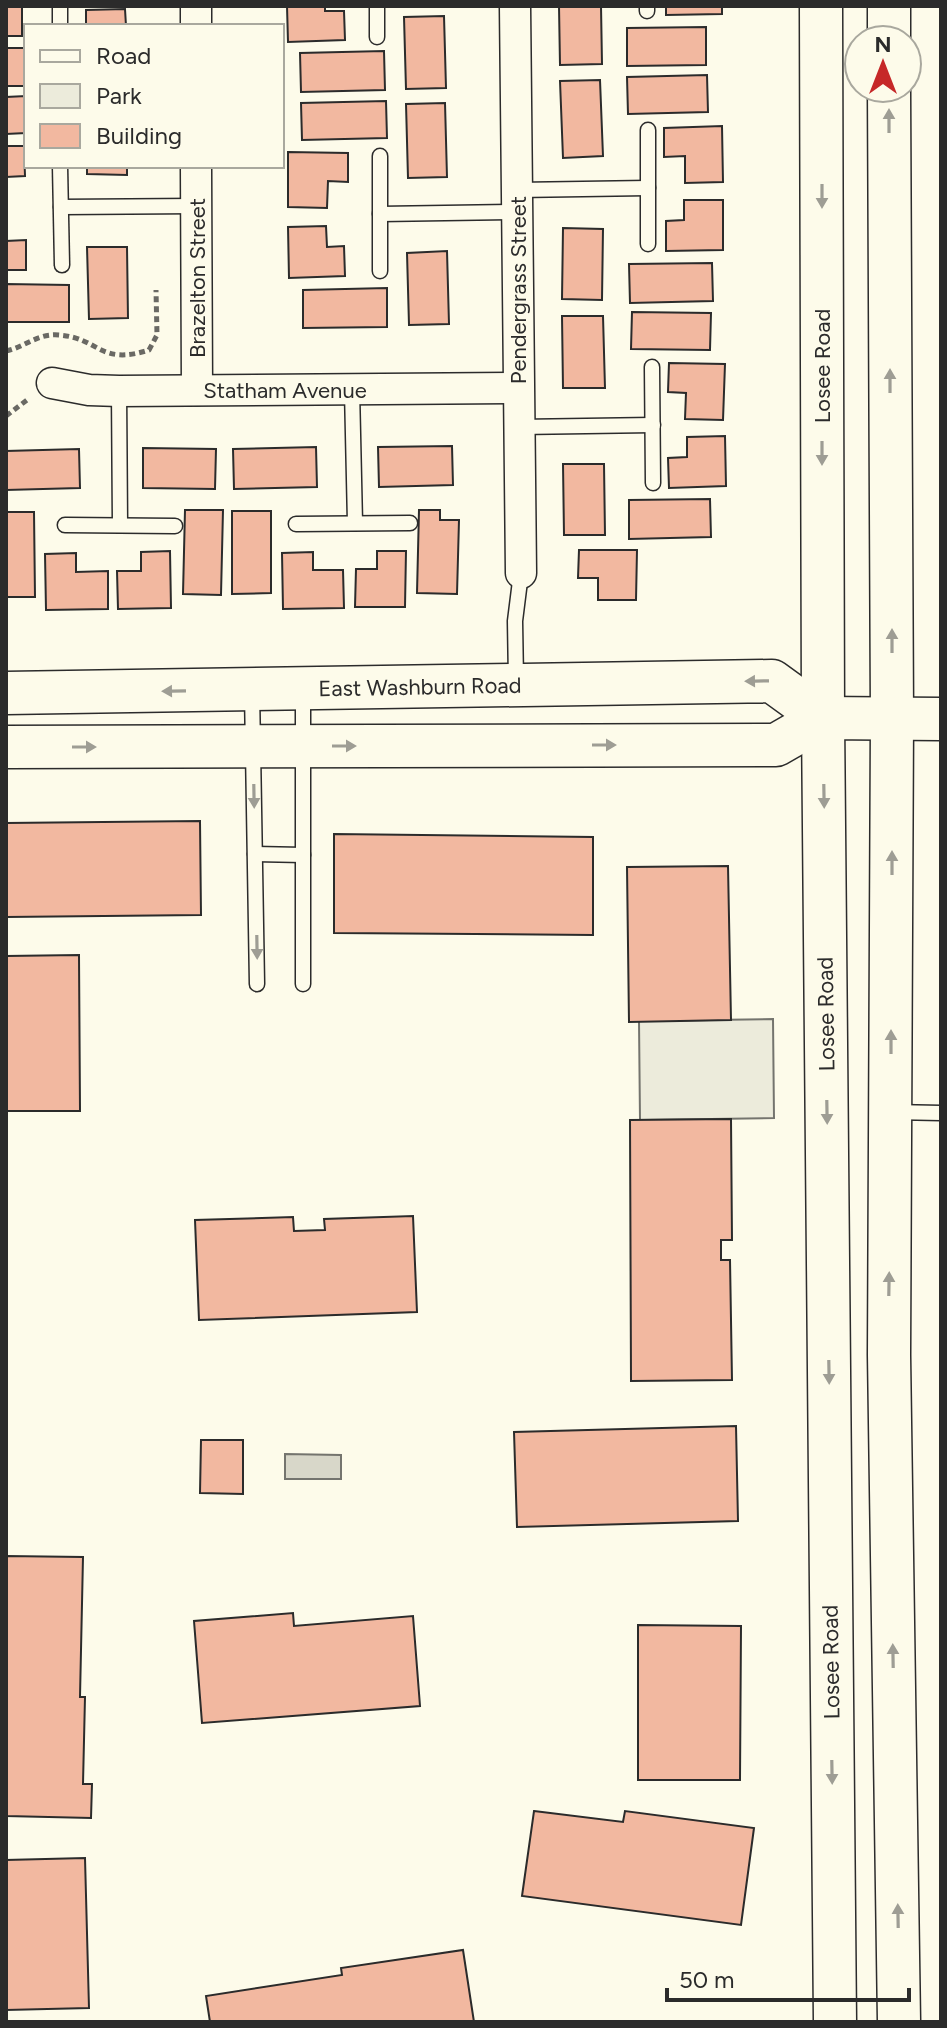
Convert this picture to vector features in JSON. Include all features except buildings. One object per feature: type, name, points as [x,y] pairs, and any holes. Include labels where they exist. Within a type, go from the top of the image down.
[{"type":"main road","name":"Losee Road","points":[[821,6],[823,718],[835,2022]]},
{"type":"main road","points":[[889,104],[892,719],[889,1355],[899,2022]]},
{"type":"main road","name":"East Washburn Road","points":[[6,693],[772,681],[823,718]]},
{"type":"main road","points":[[6,747],[776,745],[823,718],[941,719]]},
{"type":"street","name":"Pendergrass Street","points":[[515,6],[521,573]]},
{"type":"street","name":"Brazelton Street","points":[[196,168],[197,390]]},
{"type":"street","name":"Statham Avenue","points":[[52,383],[89,390],[119,391],[518,388]]},
{"type":"lane","points":[[377,6],[377,37]]},
{"type":"lane","points":[[648,130],[648,244]]},
{"type":"lane","points":[[380,156],[380,271]]},
{"type":"lane","points":[[60,168],[62,265]]},
{"type":"lane","points":[[380,214],[648,188]]},
{"type":"lane","points":[[61,207],[197,206]]},
{"type":"lane","points":[[652,367],[653,483]]},
{"type":"lane","points":[[352,390],[355,523]]},
{"type":"lane","points":[[119,391],[120,525]]},
{"type":"lane","points":[[518,427],[653,425]]},
{"type":"lane","points":[[296,524],[410,523]]},
{"type":"lane","points":[[65,525],[175,526]]},
{"type":"lane","points":[[517,686],[515,621],[521,573]]},
{"type":"lane","points":[[303,689],[303,984]]},
{"type":"lane","points":[[252,690],[257,984]]},
{"type":"lane","points":[[255,854],[303,855]]},
{"type":"lane","points":[[891,1112],[941,1113]]},
{"type":"path","points":[[6,351],[42,335],[75,337],[108,355],[133,355],[149,350],[157,335],[156,290]]},
{"type":"green space","points":[[773,1019],[774,1118],[640,1120],[639,1021]]},
{"type":"shaded area","points":[[285,1454],[341,1455],[341,1479],[285,1479]]}]
